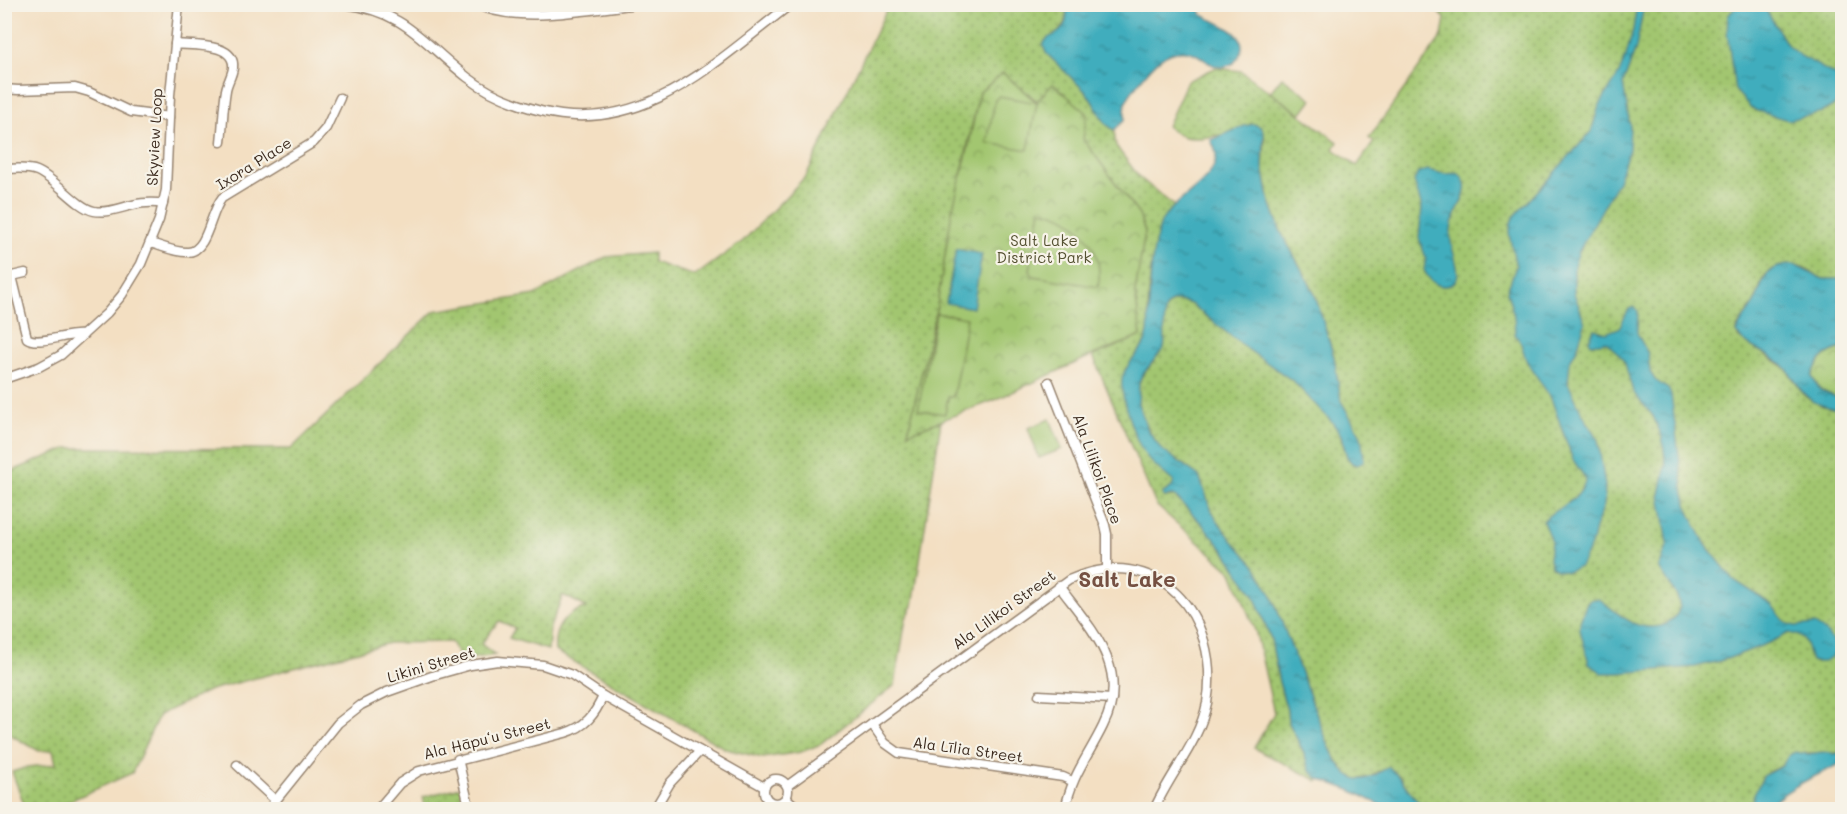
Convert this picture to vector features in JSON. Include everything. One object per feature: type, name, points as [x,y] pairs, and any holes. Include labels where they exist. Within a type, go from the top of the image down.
[{"type":"street","name":"Skyview Loop","points":[[4,379],[39,367],[61,355],[100,321],[122,295],[141,264],[159,220],[168,172],[179,4]]},
{"type":"street","points":[[344,4],[390,16],[412,29],[467,77],[490,93],[521,106],[550,113],[578,116],[622,112],[668,94],[687,83],[790,4]]},
{"type":"street","points":[[476,4],[492,11],[517,15],[638,4]]},
{"type":"street","points":[[175,44],[218,48],[232,59],[233,69],[225,92],[221,142]]},
{"type":"street","points":[[4,89],[75,88],[89,92],[131,112],[170,117]]},
{"type":"street","name":"Ixora Place","points":[[150,243],[184,252],[198,248],[203,241],[216,206],[222,198],[314,142],[326,128],[340,98]]},
{"type":"street","points":[[4,169],[36,171],[52,180],[86,208],[94,211],[143,201],[163,204]]},
{"type":"street","points":[[25,273],[8,277],[28,340],[34,342],[72,334],[83,335]]},
{"type":"street","name":"Ala Lilikoi Place","points":[[1049,382],[1105,525],[1107,568]]},
{"type":"street","name":"Ala Lilikoi Street","points":[[787,786],[1059,586],[1079,575],[1107,568],[1140,572],[1152,576],[1170,588],[1192,614],[1201,632],[1206,654],[1208,693],[1200,724],[1154,810]]},
{"type":"street","points":[[1059,586],[1105,650],[1113,677],[1112,699],[1104,726],[1072,781],[1065,810]]},
{"type":"street","name":"Likini Street","points":[[268,810],[338,723],[355,709],[387,692],[448,672],[492,662],[537,663],[572,675],[603,696],[764,787]]},
{"type":"street","points":[[1039,694],[1112,699]]},
{"type":"street","name":"Ala Hāpuʻu Street","points":[[377,810],[393,789],[406,778],[426,768],[572,731],[590,719],[603,696]]},
{"type":"street","name":"Ala Līlia Street","points":[[872,724],[885,743],[899,753],[1063,777],[1072,781]]},
{"type":"street","points":[[654,810],[670,783],[700,751]]},
{"type":"street","points":[[458,759],[470,810]]},
{"type":"street","points":[[237,765],[275,800]]},
{"type":"street","points":[[770,780],[782,780],[787,786],[786,798],[780,803],[768,801],[764,794],[764,787],[770,780]]},
{"type":"street","points":[[786,798],[800,810]]},
{"type":"street","points":[[761,810],[768,801]]},
{"type":"green space","points":[[1067,4],[1065,21],[1055,35],[1073,78],[1087,93],[1106,124],[1114,130],[1116,146],[1139,177],[1174,206],[1161,227],[1153,255],[1149,285],[1147,338],[1129,369],[1127,402],[1132,429],[1149,458],[1174,482],[1172,487],[1162,494],[1164,497],[1175,497],[1203,525],[1224,550],[1254,595],[1271,639],[1288,721],[1310,771],[1319,779],[1318,781],[1254,748],[1274,713],[1256,633],[1232,572],[1156,505],[1093,356],[1141,336],[1135,292],[1145,232],[1139,215],[1083,139],[1003,73],[979,93],[948,236],[937,306],[908,432],[941,421],[913,606],[906,618],[895,685],[821,744],[801,752],[763,758],[726,749],[555,651],[556,635],[562,623],[572,614],[586,607],[563,595],[550,627],[548,650],[509,638],[515,628],[499,621],[481,644],[495,655],[461,660],[451,642],[389,643],[210,690],[159,715],[132,773],[56,807],[24,804],[12,772],[28,767],[56,764],[53,750],[39,751],[7,733],[5,729],[5,474],[68,448],[291,449],[434,311],[535,295],[606,257],[653,253],[653,262],[695,276],[743,241],[806,176],[889,5]]},
{"type":"green space","points":[[1429,5],[1842,5],[1842,279],[1823,279],[1800,266],[1788,265],[1772,269],[1764,277],[1754,303],[1737,328],[1738,337],[1786,368],[1809,399],[1823,406],[1842,410],[1842,752],[1801,753],[1793,756],[1765,776],[1757,789],[1750,810],[1427,809],[1417,803],[1398,775],[1378,771],[1369,778],[1357,779],[1347,774],[1328,744],[1272,596],[1223,530],[1211,509],[1199,476],[1161,449],[1154,441],[1142,415],[1138,404],[1139,383],[1142,375],[1155,360],[1164,328],[1164,312],[1170,303],[1180,300],[1191,304],[1246,348],[1293,381],[1325,413],[1339,431],[1347,457],[1355,465],[1362,462],[1351,420],[1341,401],[1334,357],[1314,292],[1281,232],[1269,199],[1263,167],[1265,138],[1235,133],[1189,138],[1174,132],[1167,126],[1187,81],[1215,68],[1241,71],[1338,142],[1334,149],[1357,166],[1374,142],[1369,138],[1442,36],[1445,18]]},
{"type":"green space","name":"Salt Lake District Park","points":[[1003,73],[1036,102],[1053,84],[1087,113],[1083,139],[1139,215],[1145,232],[1135,292],[1141,336],[1093,355],[995,400],[908,433],[937,306],[952,211],[979,93]]},
{"type":"green space","points":[[1282,77],[1312,99],[1301,114],[1270,92]]},
{"type":"green space","points":[[999,96],[1037,103],[1028,150],[987,143],[995,100]]},
{"type":"green space","points":[[1041,210],[1067,219],[1086,237],[1097,260],[1098,287],[1033,276],[1030,270]]},
{"type":"green space","points":[[936,313],[967,318],[953,397],[948,397],[945,414],[918,410]]},
{"type":"green space","points":[[1842,348],[1842,400],[1820,390],[1812,377],[1823,358]]},
{"type":"green space","points":[[1050,419],[1062,449],[1039,458],[1028,428]]},
{"type":"green space","points":[[461,787],[464,798],[460,809],[426,810],[423,797]]},
{"type":"water","points":[[1218,4],[1200,7],[1201,14],[1237,35],[1242,48],[1236,61],[1220,67],[1212,65],[1191,52],[1173,52],[1166,55],[1141,79],[1126,102],[1125,120],[1114,130],[1106,124],[1087,93],[1046,53],[1043,45],[1047,38],[1062,30],[1067,5]]},
{"type":"water","points":[[1637,5],[1644,5],[1636,48],[1623,84],[1630,126],[1629,149],[1618,181],[1579,251],[1574,266],[1574,293],[1585,323],[1577,349],[1570,361],[1568,383],[1598,440],[1605,486],[1604,505],[1592,543],[1580,567],[1567,572],[1551,566],[1549,559],[1551,541],[1543,521],[1578,495],[1586,479],[1573,460],[1551,398],[1526,360],[1521,343],[1515,334],[1514,316],[1507,292],[1516,266],[1509,234],[1513,218],[1591,132],[1599,106],[1619,74],[1626,56]]},
{"type":"water","points":[[1737,5],[1763,5],[1788,46],[1799,55],[1842,79],[1842,101],[1822,112],[1788,120],[1750,107],[1735,90],[1727,32],[1728,16]]},
{"type":"water","points":[[1254,124],[1261,127],[1264,133],[1263,167],[1269,199],[1281,232],[1314,292],[1334,357],[1341,401],[1361,436],[1364,460],[1358,465],[1352,463],[1347,457],[1341,435],[1332,422],[1293,381],[1246,348],[1191,304],[1179,301],[1171,302],[1167,306],[1164,322],[1164,348],[1142,375],[1139,383],[1138,404],[1148,430],[1161,449],[1199,476],[1217,520],[1255,566],[1272,596],[1328,744],[1338,763],[1348,774],[1361,779],[1371,777],[1389,767],[1427,809],[1389,809],[1350,790],[1319,779],[1310,771],[1288,721],[1271,639],[1254,595],[1224,550],[1203,525],[1176,497],[1164,497],[1162,494],[1172,487],[1174,482],[1147,457],[1133,429],[1125,405],[1123,375],[1147,338],[1152,266],[1161,223],[1174,206],[1210,173],[1215,163],[1216,153],[1211,140]]},
{"type":"water","points":[[1427,170],[1445,174],[1458,173],[1465,185],[1451,233],[1458,272],[1455,282],[1446,286],[1434,283],[1424,270],[1426,258],[1419,238],[1422,208],[1414,181],[1418,173]]},
{"type":"water","points":[[956,249],[982,254],[973,308],[946,303]]},
{"type":"water","points":[[1794,265],[1823,279],[1842,279],[1840,310],[1842,348],[1823,358],[1812,377],[1820,390],[1842,400],[1842,410],[1811,400],[1803,393],[1784,366],[1741,339],[1737,334],[1770,271]]},
{"type":"water","points":[[1634,307],[1638,311],[1637,333],[1648,354],[1650,372],[1655,380],[1671,394],[1684,494],[1690,514],[1706,545],[1734,580],[1771,604],[1786,623],[1795,626],[1815,624],[1825,631],[1838,649],[1826,660],[1811,661],[1804,639],[1789,633],[1727,659],[1695,667],[1602,673],[1589,663],[1580,630],[1580,622],[1587,602],[1599,599],[1627,620],[1652,627],[1671,621],[1680,607],[1677,596],[1659,568],[1668,544],[1660,494],[1666,464],[1662,437],[1653,416],[1633,392],[1625,363],[1619,354],[1606,342],[1591,344],[1589,340],[1594,329],[1606,333],[1619,328],[1629,309]]},
{"type":"water","points":[[1795,752],[1835,754],[1842,752],[1842,763],[1792,788],[1766,809],[1750,809],[1754,794],[1764,775],[1782,766],[1789,755]]},
{"type":"district","name":"Salt Lake","points":[[1127,580]]}]
